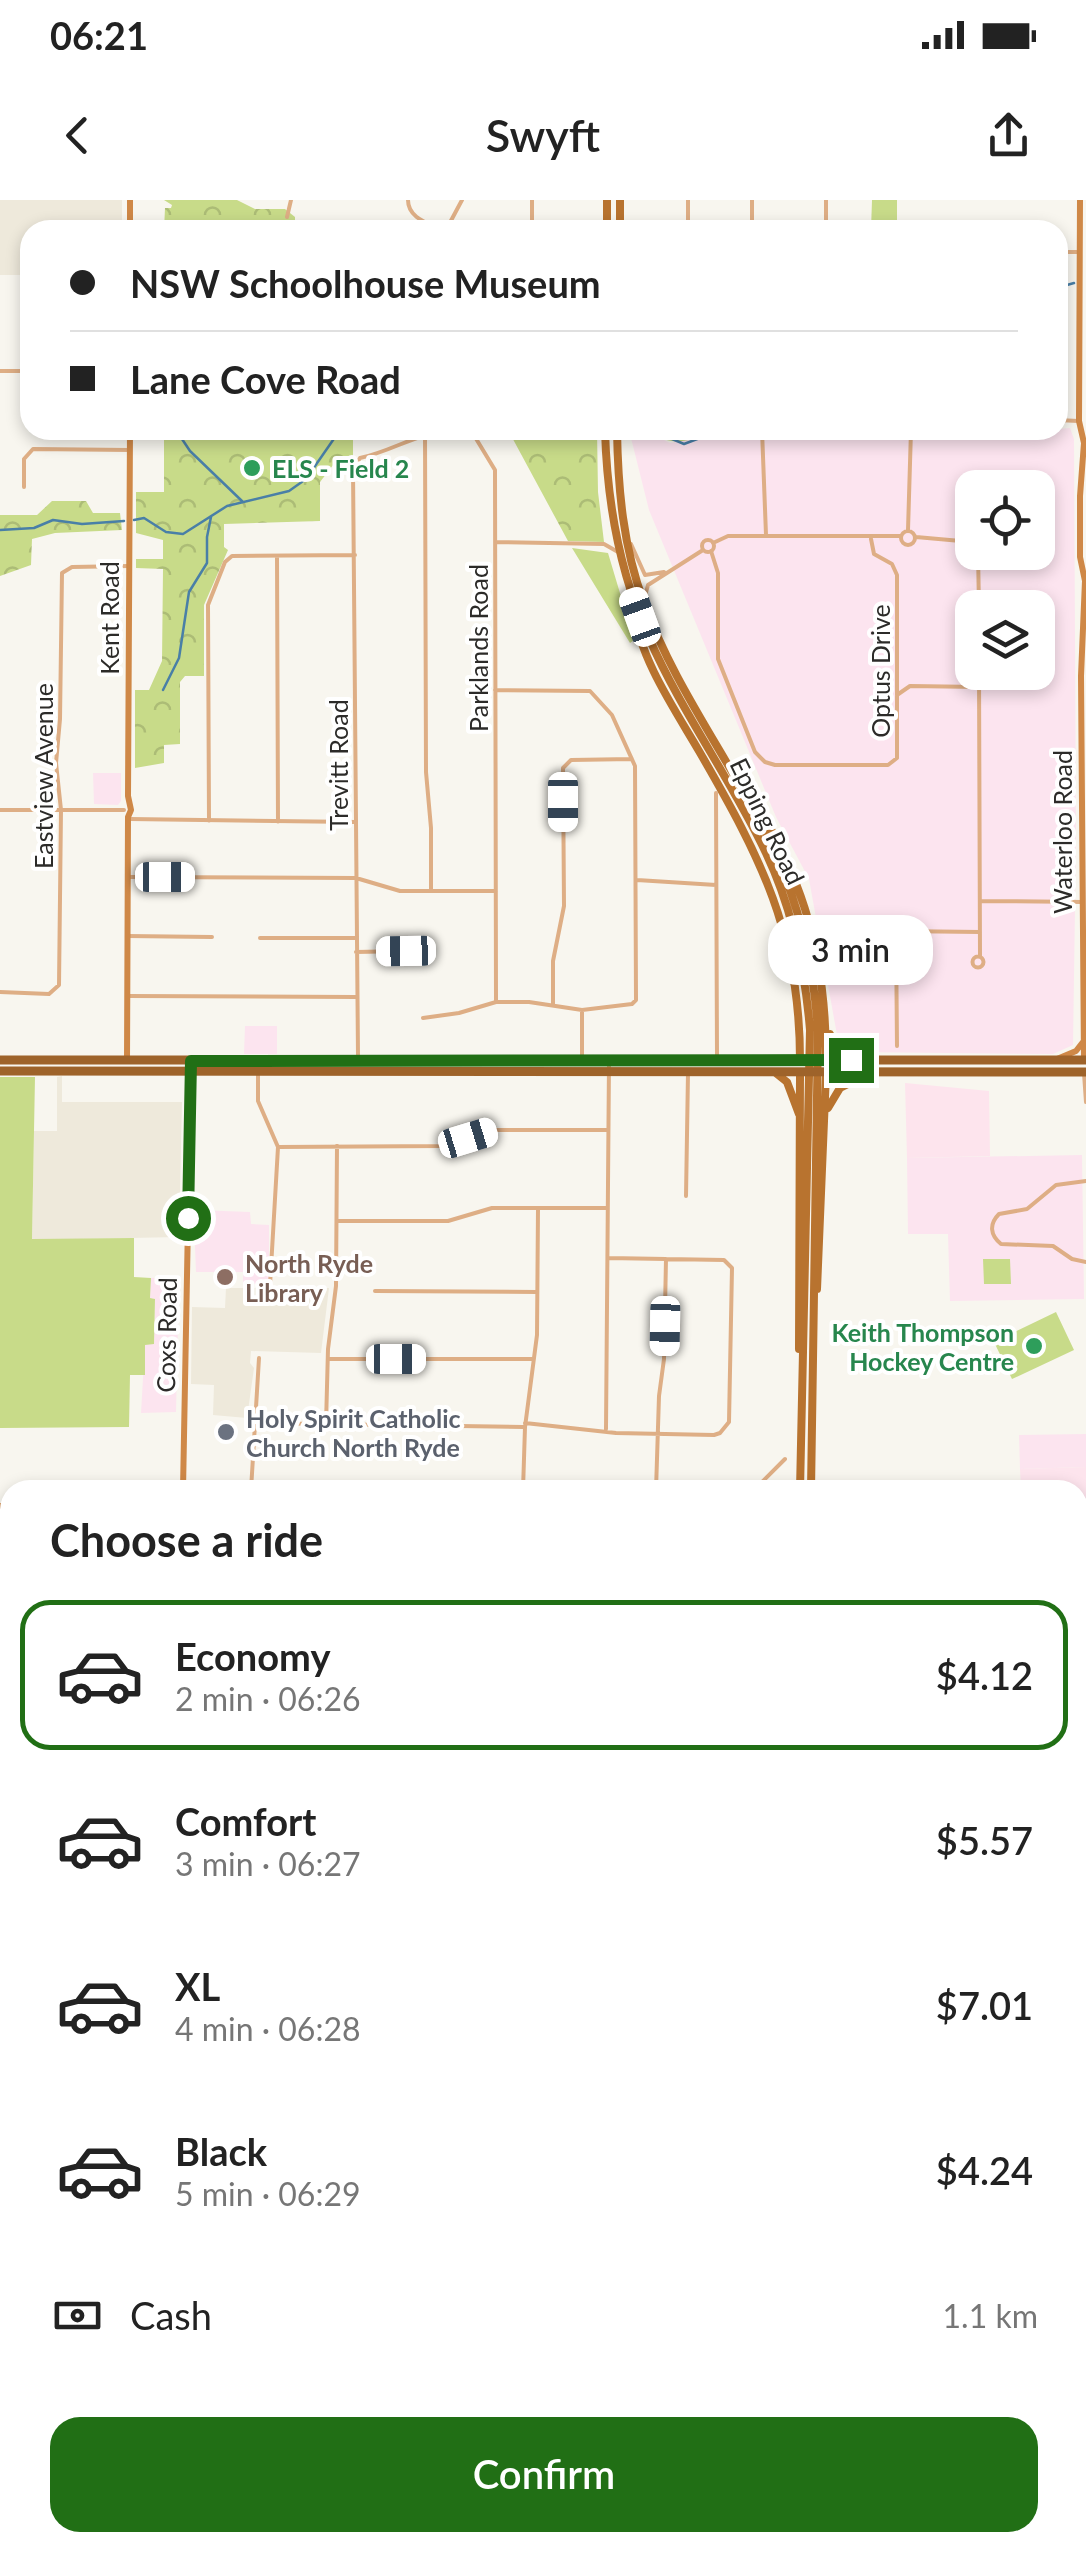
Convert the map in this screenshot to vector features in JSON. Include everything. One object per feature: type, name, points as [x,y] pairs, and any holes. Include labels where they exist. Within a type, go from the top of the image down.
[{"type":"highway","points":[[0,1060],[582,1062],[688,1073],[777,1074],[1085,1072]]},
{"type":"highway","name":"Kent Road","points":[[127,1060],[127,1073]]},
{"type":"highway","points":[[800,1060],[800,1074]]},
{"type":"highway","points":[[826,1060],[826,1073]]},
{"type":"highway","points":[[0,1071],[190,1073],[609,1067],[717,1061],[1085,1060]]},
{"type":"highway","name":"Waterloo Road","points":[[1085,1060],[1085,1072]]},
{"type":"main road","name":"Epping Road","points":[[606,440],[621,554],[633,598],[662,666],[754,829],[777,879],[801,960],[813,1031]]},
{"type":"main road","name":"Epping Road","points":[[618,440],[619,492],[626,541],[645,606],[670,663],[765,833],[790,889],[812,973],[817,1106],[811,1480]]},
{"type":"main road","points":[[705,726],[766,818],[794,875],[818,953],[826,1020],[837,1055],[851,1060]]},
{"type":"main road","points":[[786,1060],[826,1020]]},
{"type":"main road","points":[[813,1031],[826,1060]]},
{"type":"main road","points":[[800,1042],[800,1060]]},
{"type":"main road","points":[[817,1106],[826,1073]]},
{"type":"main road","points":[[777,1074],[787,1082],[800,1119]]},
{"type":"main road","points":[[800,1074],[798,1328],[803,1383]]},
{"type":"main road","points":[[812,1338],[819,1272],[825,1118],[836,1093],[868,1074]]},
{"type":"main road","points":[[800,1098],[807,1089],[815,1088],[817,1106],[825,1118]]},
{"type":"main road","name":"Epping Road","points":[[800,1480],[817,1106]]},
{"type":"street","points":[[287,217],[291,200]]},
{"type":"street","points":[[408,200],[413,215],[423,220]]},
{"type":"street","name":"Waterloo Road","points":[[1080,200],[1085,1060]]},
{"type":"street","points":[[1068,252],[1080,252]]},
{"type":"street","name":"Kent Road","points":[[127,1060],[130,440]]},
{"type":"street","name":"Parklands Road","points":[[354,469],[360,458],[388,452],[411,440]]},
{"type":"street","points":[[425,440],[426,772],[431,891]]},
{"type":"street","name":"Parklands Road","points":[[478,440],[495,470],[496,1002]]},
{"type":"street","points":[[762,440],[766,536]]},
{"type":"street","points":[[702,550],[705,541],[713,543],[728,536],[901,536],[908,530],[911,440]]},
{"type":"street","points":[[24,487],[24,459],[33,449],[130,450]]},
{"type":"street","name":"Trevitt Road","points":[[354,469],[357,1061]]},
{"type":"street","points":[[908,530],[916,537],[955,540]]},
{"type":"street","points":[[901,536],[908,545],[916,537]]},
{"type":"street","name":"Optus Drive","points":[[711,551],[718,574],[718,660],[755,752],[769,764],[893,764],[897,758],[897,575],[892,564],[874,554],[871,538]]},
{"type":"street","points":[[626,541],[634,546],[645,575],[668,571]]},
{"type":"street","points":[[496,542],[606,544],[621,554]]},
{"type":"street","points":[[645,606],[648,584],[702,550],[711,551],[713,543]]},
{"type":"street","points":[[209,822],[208,605],[225,562],[232,556],[355,554]]},
{"type":"street","points":[[277,556],[278,822]]},
{"type":"street","name":"Eastview Avenue","points":[[0,992],[49,994],[59,986],[61,810],[56,763],[62,573],[72,567],[129,566]]},
{"type":"street","points":[[897,695],[910,686],[955,687]]},
{"type":"street","points":[[423,1018],[496,1002],[530,1002],[582,1010],[628,1005],[636,1000],[636,774],[612,715],[590,691],[495,690]]},
{"type":"street","points":[[979,690],[980,957]]},
{"type":"street","points":[[553,1006],[554,961],[564,906],[562,768],[571,760],[632,759]]},
{"type":"street","points":[[716,793],[717,1061]]},
{"type":"street","points":[[0,810],[127,812],[209,822],[355,822]]},
{"type":"street","points":[[128,876],[356,878],[396,891],[496,891]]},
{"type":"street","points":[[636,880],[716,884]]},
{"type":"street","points":[[980,901],[1083,902]]},
{"type":"street","points":[[897,1046],[896,931],[980,932]]},
{"type":"street","points":[[127,936],[212,938]]},
{"type":"street","points":[[260,938],[356,938]]},
{"type":"street","points":[[356,952],[406,951]]},
{"type":"street","points":[[127,996],[356,998]]},
{"type":"street","points":[[582,1010],[582,1062]]},
{"type":"street","points":[[1048,1062],[1076,1051],[1084,1041]]},
{"type":"street","name":"Coxs Road","points":[[183,1480],[191,1061]]},
{"type":"street","points":[[606,1429],[609,1067]]},
{"type":"street","points":[[258,1072],[258,1101],[278,1146],[270,1285]]},
{"type":"street","name":"Waterloo Road","points":[[1085,1072],[1086,1102]]},
{"type":"street","points":[[686,1196],[688,1073]]},
{"type":"street","points":[[278,1146],[444,1146],[493,1130],[608,1130]]},
{"type":"street","points":[[326,1424],[336,1286],[337,1146]]},
{"type":"street","points":[[1086,1181],[1054,1186],[1027,1209],[997,1216],[992,1231],[1001,1244],[1053,1246],[1072,1259],[1086,1262]]},
{"type":"street","points":[[337,1221],[448,1220],[492,1208],[606,1208]]},
{"type":"street","points":[[523,1480],[525,1425],[534,1359],[538,1209]]},
{"type":"street","points":[[253,1423],[525,1425],[606,1429],[616,1433],[714,1435],[726,1429],[732,1268],[724,1260],[608,1258]]},
{"type":"street","points":[[656,1480],[666,1259]]},
{"type":"street","points":[[375,1291],[537,1292]]},
{"type":"street","points":[[251,1480],[259,1358]]},
{"type":"street","points":[[328,1359],[534,1359]]},
{"type":"street","points":[[764,1480],[785,1459]]},
{"type":"shaded area","points":[[0,200],[122,200],[122,220],[20,220],[20,275],[0,275]]},
{"type":"shaded area","points":[[1070,428],[1074,439],[1076,839],[1073,1045],[1053,1054],[850,1052],[837,1035],[809,879],[776,817],[649,510],[632,440],[1068,440]]},
{"type":"shaded area","points":[[93,773],[121,773],[118,805],[94,804]]},
{"type":"shaded area","points":[[245,1026],[277,1026],[277,1054],[244,1054]]},
{"type":"shaded area","points":[[62,1076],[62,1102],[182,1102],[179,1237],[32,1240],[34,1131],[57,1131],[57,1077]]},
{"type":"shaded area","points":[[905,1083],[989,1091],[990,1156],[907,1158]]},
{"type":"shaded area","points":[[1082,1155],[1084,1299],[950,1301],[948,1234],[908,1234],[907,1158]]},
{"type":"shaded area","points":[[197,1210],[250,1212],[251,1224],[269,1225],[269,1284],[243,1284],[243,1272],[196,1272]]},
{"type":"shaded area","points":[[179,1277],[176,1412],[141,1413],[145,1344],[154,1344],[155,1299],[150,1298],[151,1278]]},
{"type":"shaded area","points":[[226,1288],[329,1288],[321,1353],[251,1351],[250,1363],[254,1368],[247,1418],[213,1415],[214,1385],[191,1384],[192,1307],[225,1308]]},
{"type":"shaded area","points":[[1086,1434],[1086,1467],[1020,1469],[1019,1435]]},
{"type":"shaded area","points":[[1086,1467],[1086,1480],[1021,1480],[1020,1469]]},
{"type":"green space","points":[[164,200],[237,200],[255,209],[285,209],[295,220],[164,220],[165,208],[172,205]]},
{"type":"green space","points":[[872,200],[897,200],[897,220],[871,220]]},
{"type":"green space","points":[[164,440],[353,440],[353,456],[340,456],[320,482],[320,521],[224,524],[224,547],[228,550],[204,605],[204,676],[185,676],[180,682],[180,744],[164,745],[164,763],[135,768],[135,690],[149,690],[162,661],[163,569],[136,568],[136,559],[163,559],[163,540],[136,533],[136,492],[164,492]]},
{"type":"green space","points":[[513,440],[597,440],[604,542],[568,541]]},
{"type":"green space","points":[[52,501],[86,501],[93,513],[120,513],[122,530],[55,533],[32,539],[31,565],[0,576],[0,515],[37,515]]},
{"type":"green space","points":[[572,548],[608,553],[634,640],[630,643]]},
{"type":"green space","points":[[0,1077],[35,1077],[32,1239],[134,1238],[134,1277],[151,1278],[150,1298],[155,1299],[154,1344],[145,1345],[145,1375],[130,1375],[129,1427],[0,1428]]},
{"type":"green space","points":[[983,1259],[1010,1259],[1011,1284],[984,1284]]},
{"type":"green space","name":"Keith Thompson Hockey Centre","points":[[1056,1312],[1074,1350],[1012,1379],[994,1342]]},
{"type":"waterway","points":[[1068,285],[1074,283]]},
{"type":"waterway","points":[[183,440],[243,502]]},
{"type":"waterway","points":[[134,520],[144,518],[166,532],[183,534],[227,506],[289,491],[306,479],[333,440]]},
{"type":"waterway","points":[[675,440],[684,444],[695,440]]},
{"type":"waterway","points":[[163,690],[179,658],[189,592],[207,563],[211,517]]},
{"type":"waterway","points":[[0,530],[34,528],[53,520],[82,524],[124,521]]},
{"type":"place","name":"ELS - Field 2","points":[[252,468]]},
{"type":"place","name":"North Ryde Library","points":[[225,1277]]},
{"type":"place","name":"Keith Thompson Hockey Centre","points":[[1034,1346]]},
{"type":"place","name":"Holy Spirit Catholic Church North Ryde","points":[[226,1432]]},
{"type":"route","points":[[188,1218],[191,1061],[851,1060]]}]
